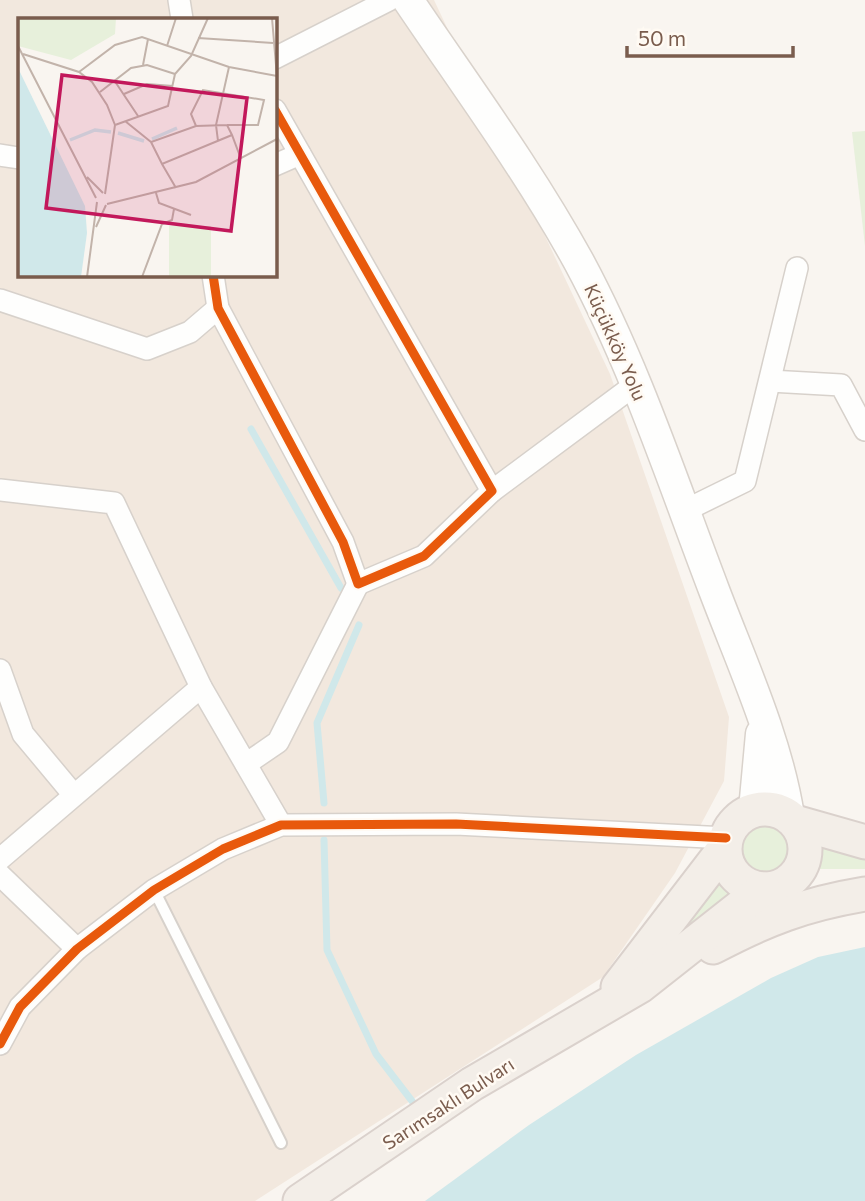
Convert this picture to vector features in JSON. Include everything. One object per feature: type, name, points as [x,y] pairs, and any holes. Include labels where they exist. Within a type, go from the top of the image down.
[{"type":"main road","name":"Küçükköy Yolu","points":[[408,0],[510,152],[579,262],[636,384],[761,716],[785,787],[792,819]]},
{"type":"main road","name":"Küçükköy Yolu","points":[[754,810],[761,716]]},
{"type":"main road","points":[[865,842],[792,819],[778,810],[754,810],[736,820],[725,844],[732,872],[751,887],[865,879]]},
{"type":"main road","points":[[775,886],[802,865],[805,854],[805,843],[792,819]]},
{"type":"main road","name":"Sarımsaklı Bulvarı","points":[[600,1012],[725,844]]},
{"type":"main road","name":"Sarımsaklı Bulvarı","points":[[300,1201],[472,1084],[600,1012],[640,986],[775,886]]},
{"type":"main road","points":[[640,986],[768,918],[822,901],[865,894]]},
{"type":"street","points":[[179,0],[182,18]]},
{"type":"street","points":[[276,57],[389,0]]},
{"type":"street","points":[[276,112],[492,491]]},
{"type":"street","points":[[276,165],[300,154]]},
{"type":"street","points":[[0,155],[18,158]]},
{"type":"street","points":[[684,511],[745,481],[797,268]]},
{"type":"street","points":[[214,276],[218,308],[343,542],[358,584]]},
{"type":"street","points":[[0,300],[148,349],[190,332],[218,308]]},
{"type":"street","points":[[770,381],[841,385],[865,429]]},
{"type":"street","points":[[246,764],[278,742],[358,584],[424,556],[492,491],[636,384]]},
{"type":"street","points":[[0,490],[114,503],[201,687],[281,825]]},
{"type":"street","points":[[0,670],[23,734],[73,794]]},
{"type":"street","points":[[0,859],[201,687]]},
{"type":"street","points":[[0,1044],[20,1007],[77,949],[154,890],[223,849],[281,825],[456,824],[725,844]]},
{"type":"street","points":[[0,874],[77,949]]},
{"type":"lane","points":[[154,890],[281,1143]]},
{"type":"shaded area","points":[[0,0],[434,0],[610,374],[729,717],[724,781],[675,873],[603,977],[255,1201],[0,1201]]},
{"type":"green space","points":[[865,131],[865,246],[852,132]]},
{"type":"green space","points":[[762,822],[781,829],[788,848],[781,867],[762,874],[743,867],[736,848],[743,829]]},
{"type":"green space","points":[[813,833],[865,849],[865,869],[812,869],[815,852]]},
{"type":"green space","points":[[718,876],[741,898],[633,979]]},
{"type":"water","points":[[865,947],[865,1201],[425,1201],[529,1125],[636,1055],[771,978],[818,957]]},
{"type":"waterway","points":[[251,429],[341,588]]},
{"type":"waterway","points":[[324,803],[317,723],[359,625]]},
{"type":"waterway","points":[[324,840],[327,950],[376,1054],[412,1101]]},
{"type":"cycle path","points":[[213,276],[218,308],[343,542],[358,584],[424,556],[492,491],[276,112]]},
{"type":"cycle path","points":[[0,1044],[20,1007],[77,949],[154,890],[223,849],[281,825],[456,824],[726,838]]}]
